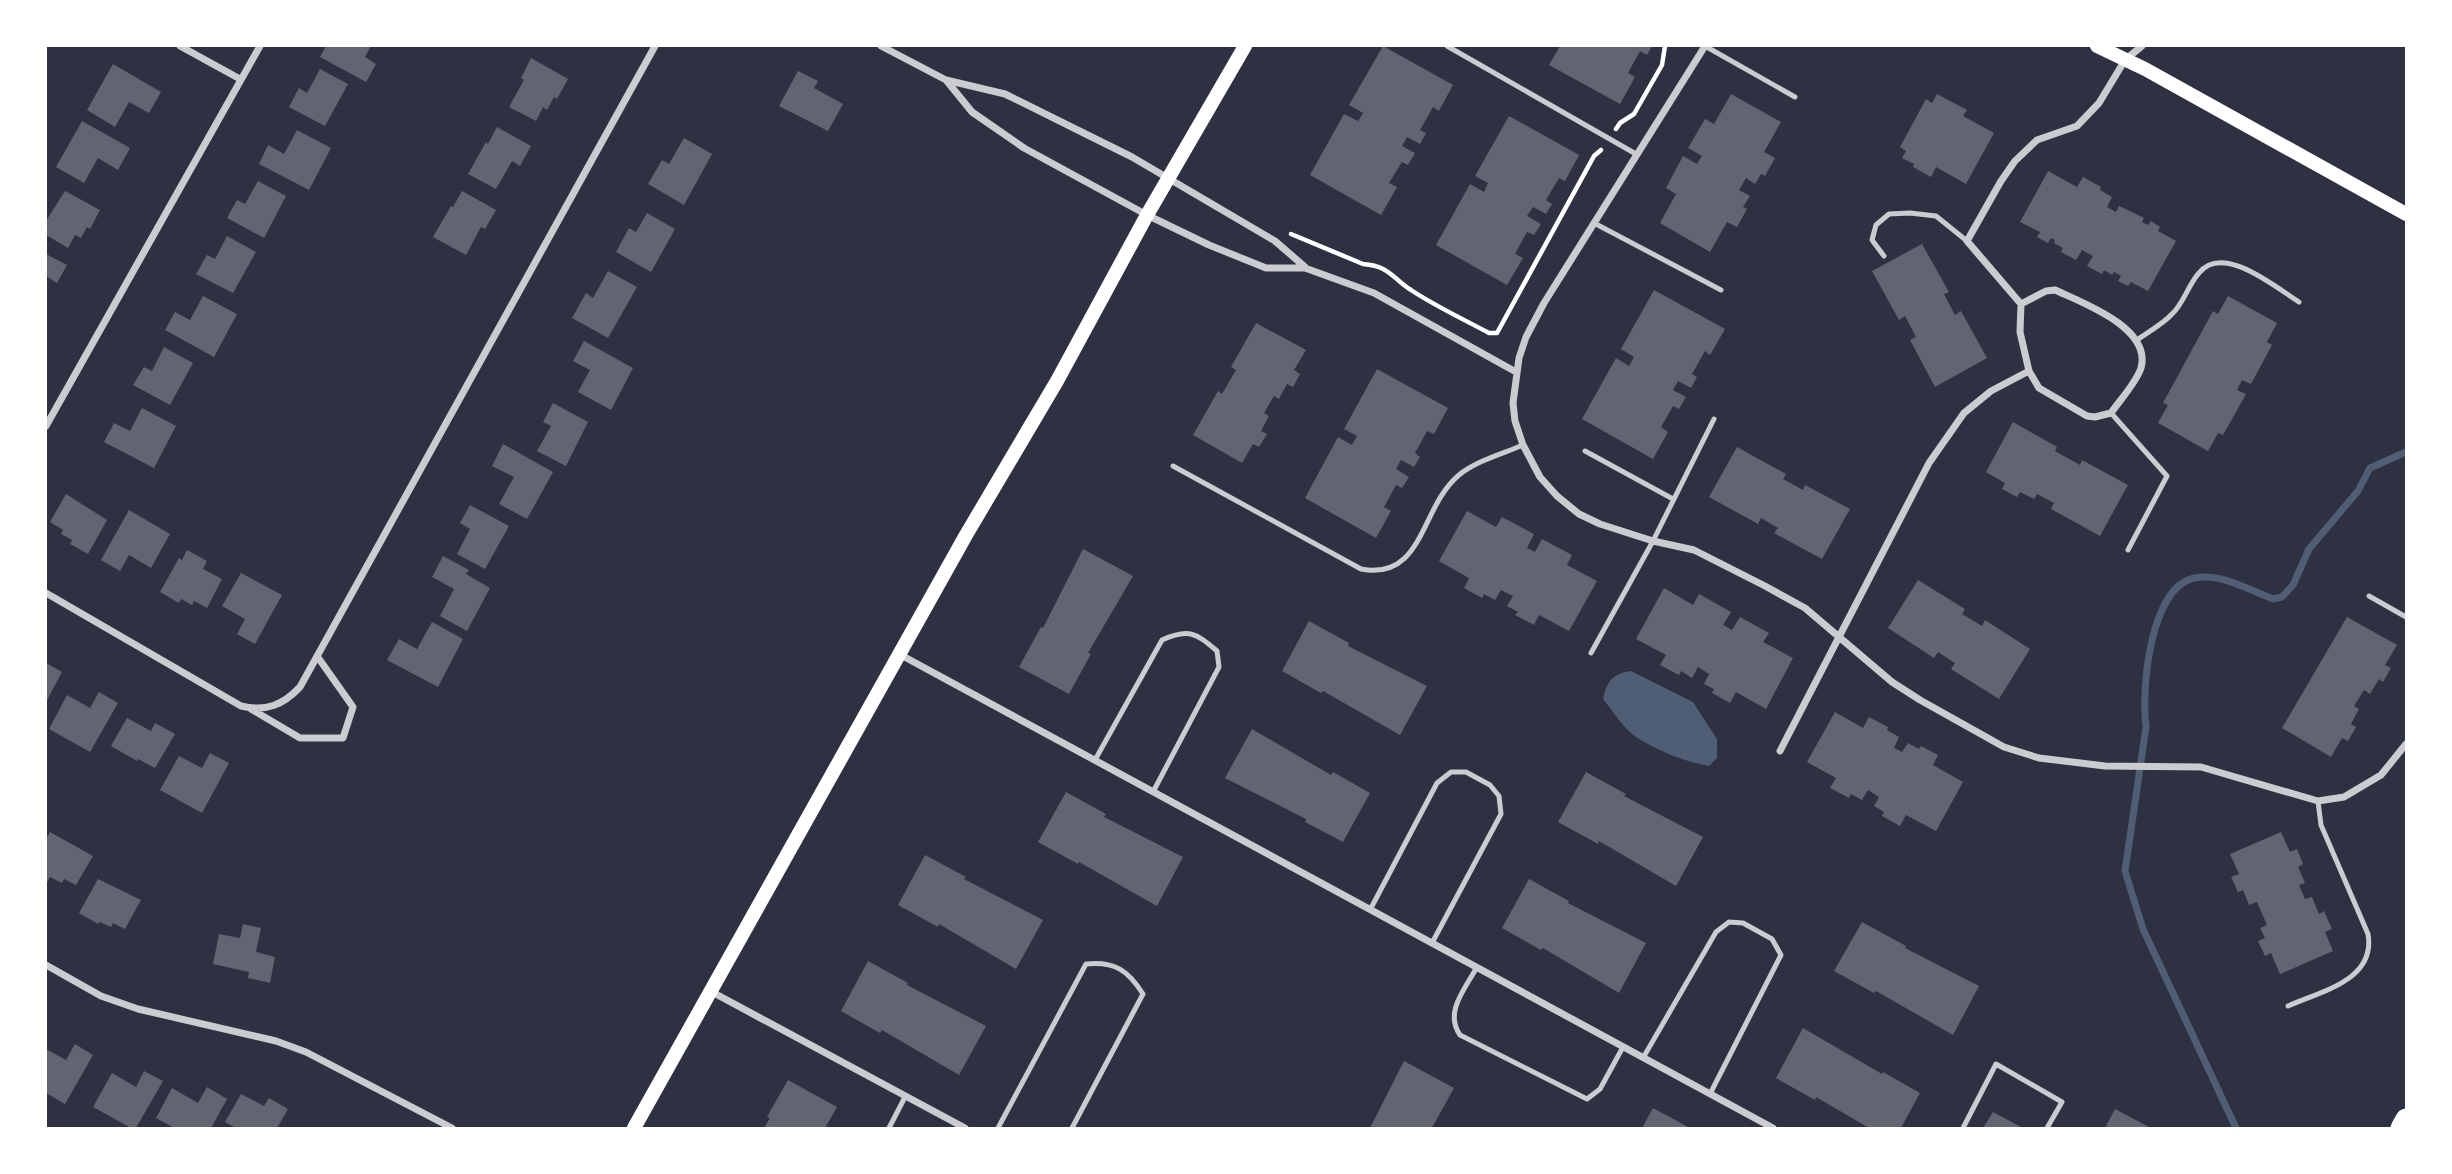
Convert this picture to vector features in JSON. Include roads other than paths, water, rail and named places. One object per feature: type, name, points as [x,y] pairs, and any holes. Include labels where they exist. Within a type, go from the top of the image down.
[{"type":"highway","points":[[2401,1129],[2406,1119]]},
{"type":"main road","points":[[634,1129],[977,515],[1058,381],[1167,179],[1245,46]]},
{"type":"main road","points":[[2097,46],[2157,75],[2406,214]]},
{"type":"street","points":[[180,46],[240,79]]},
{"type":"street","points":[[46,426],[260,46]]},
{"type":"street","points":[[46,593],[242,706],[268,708],[288,699],[300,687],[655,46]]},
{"type":"street","points":[[880,46],[946,80],[1005,94],[1132,158],[1275,241],[1305,268]]},
{"type":"street","points":[[1705,46],[1544,303],[1526,337],[1516,372],[1513,403],[1515,421],[1523,445],[1540,477],[1557,496],[1579,514],[1600,524],[1653,541],[1694,550],[1805,608],[1892,682],[1920,700],[2004,747],[2039,758],[2105,766],[2201,767],[2318,801],[2344,797],[2381,775],[2406,744]]},
{"type":"street","points":[[2021,304],[2046,290],[2055,290],[2124,326],[2137,340],[2143,356],[2140,371],[2111,413],[2095,418],[2087,416],[2039,388],[2029,371],[2020,332],[2021,304],[1967,241],[2015,161],[2037,139],[2077,126],[2099,103],[2125,60],[2142,46]]},
{"type":"street","points":[[946,80],[972,112],[1024,148],[1147,215],[1209,245],[1266,268],[1305,268],[1374,293],[1516,372]]},
{"type":"street","points":[[1780,751],[1929,463],[1964,413],[1991,391],[2029,371]]},
{"type":"street","points":[[899,654],[1773,1129]]},
{"type":"street","points":[[250,708],[300,738],[343,738],[353,707],[317,656]]},
{"type":"street","points":[[46,965],[101,996],[138,1009],[276,1041],[306,1052],[452,1129]]},
{"type":"street","points":[[712,992],[965,1129]]},
{"type":"lane","points":[[1447,46],[1636,154]]},
{"type":"lane","points":[[1705,46],[1795,97]]},
{"type":"lane","points":[[1884,256],[1872,240],[1876,225],[1889,215],[1910,213],[1936,216],[1967,241]]},
{"type":"lane","points":[[1594,223],[1721,289]]},
{"type":"lane","points":[[2137,340],[2173,314],[2199,272],[2217,262],[2241,266],[2299,302]]},
{"type":"lane","points":[[2111,413],[2167,476],[2128,550]]},
{"type":"lane","points":[[1591,653],[1653,541],[1714,419]]},
{"type":"lane","points":[[1173,466],[1361,569],[1376,572],[1391,570],[1407,558],[1440,497],[1459,475],[1471,467],[1523,445]]},
{"type":"lane","points":[[1585,451],[1673,499]]},
{"type":"lane","points":[[2369,596],[2406,617]]},
{"type":"lane","points":[[1095,760],[1163,640],[1181,632],[1200,637],[1217,652],[1219,667],[1153,792]]},
{"type":"lane","points":[[1370,909],[1437,783],[1451,772],[1466,772],[1490,785],[1499,796],[1501,814],[1432,943]]},
{"type":"lane","points":[[2288,1006],[2347,980],[2358,971],[2370,949],[2368,934],[2321,825],[2318,801]]},
{"type":"lane","points":[[1643,1058],[1716,932],[1729,922],[1743,923],[1772,939],[1781,955],[1710,1094]]},
{"type":"lane","points":[[998,1129],[1086,964],[1105,962],[1133,978],[1143,994],[1072,1129]]},
{"type":"lane","points":[[1477,967],[1454,1009],[1454,1026],[1460,1035],[1587,1099],[1600,1089],[1623,1047]]},
{"type":"lane","points":[[1963,1129],[1996,1064],[2062,1102],[2047,1129]]},
{"type":"lane","points":[[889,1129],[905,1097]]},
{"type":"water","points":[[1631,671],[1693,702],[1717,739],[1717,758],[1709,766],[1652,746],[1636,737],[1622,724],[1603,699],[1611,679]]},
{"type":"waterway","points":[[2236,1128],[2143,929],[2125,871],[2146,727],[2145,689],[2152,642],[2158,619],[2168,599],[2180,585],[2195,578],[2225,580],[2273,599],[2282,597],[2293,585],[2309,549],[2358,491],[2370,468],[2406,452]]}]
